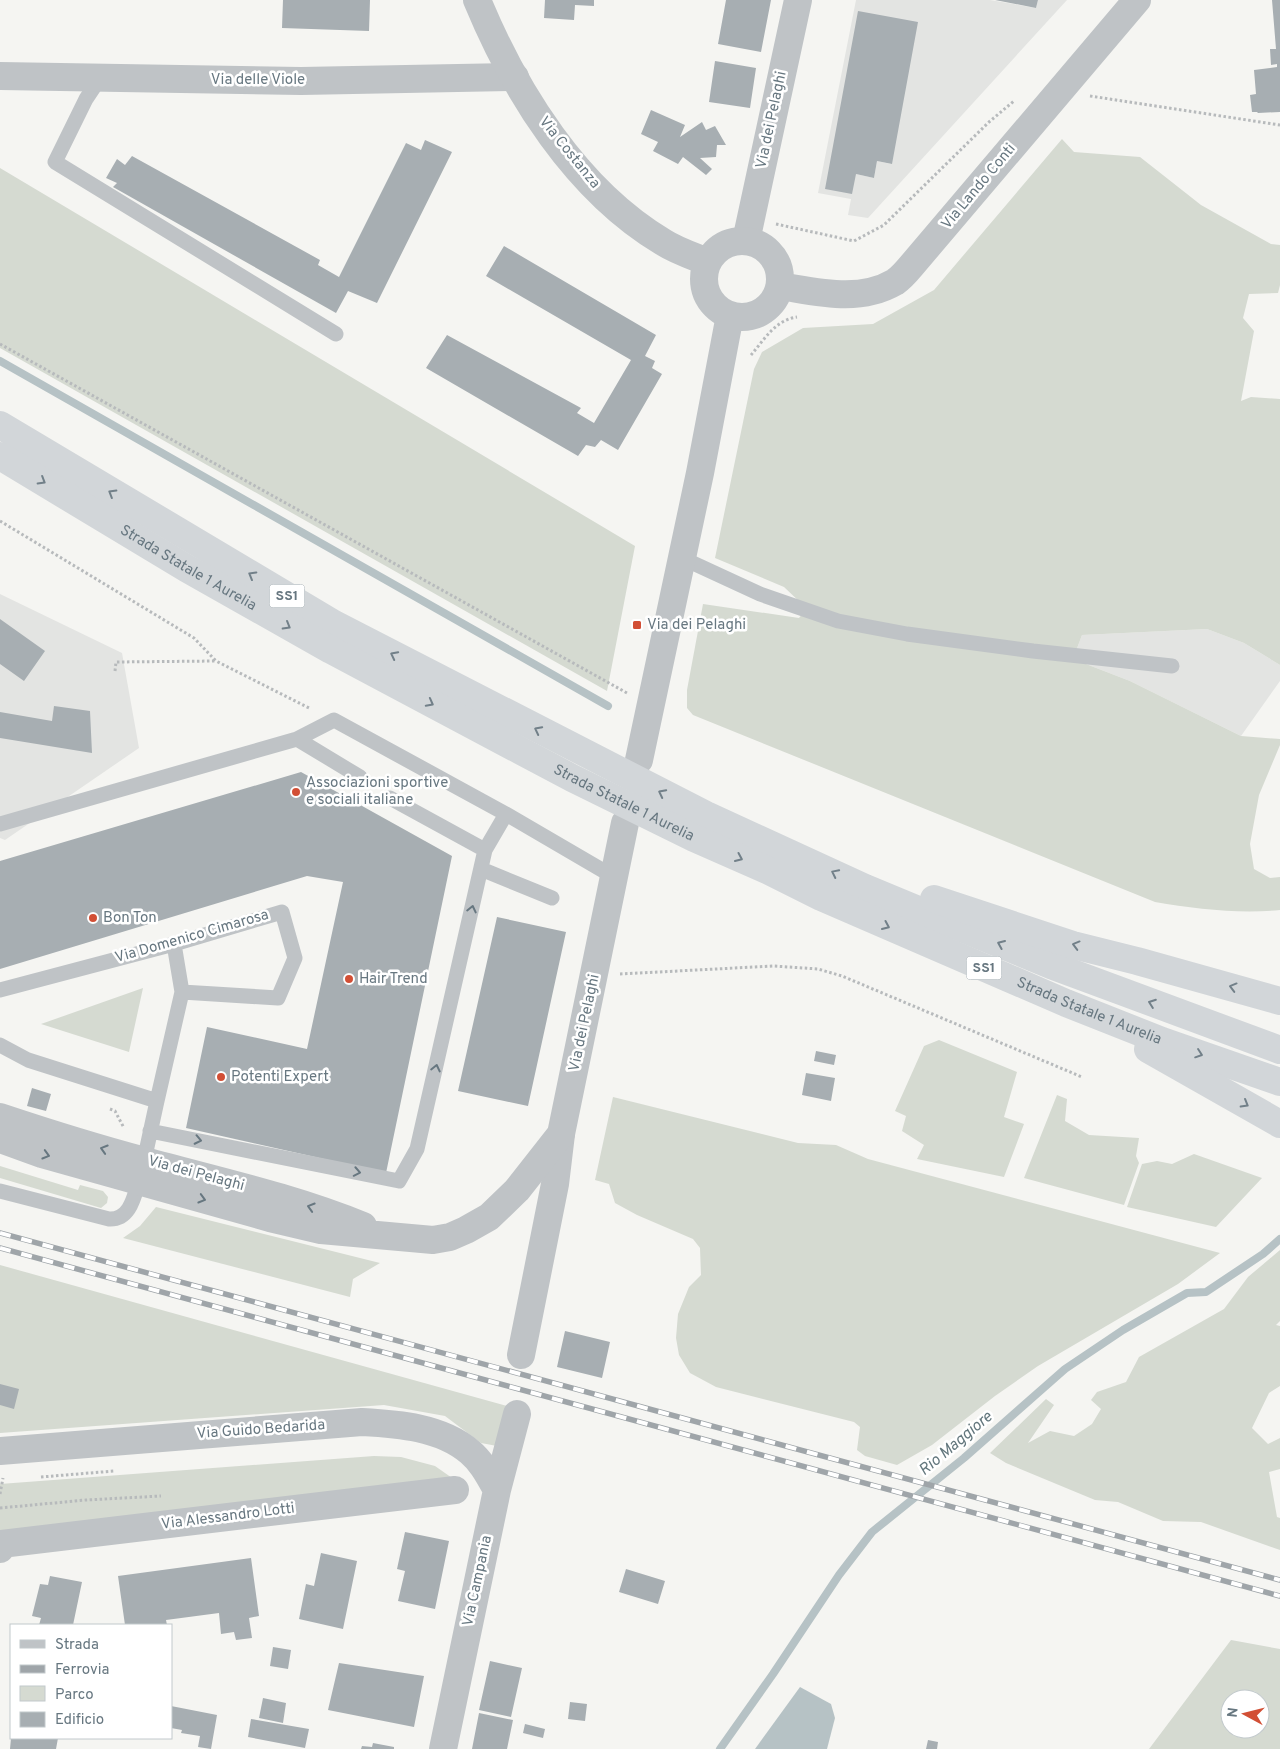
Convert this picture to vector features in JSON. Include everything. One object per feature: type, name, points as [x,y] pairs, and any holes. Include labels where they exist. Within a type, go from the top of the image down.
[{"type":"highway","name":"Strada Statale 1 Aurelia","points":[[0,425],[334,624],[581,752],[769,871],[821,897],[1066,1003],[1162,1041],[1280,1082]]},
{"type":"highway","name":"Strada Statale 1 Aurelia","points":[[0,456],[186,568],[331,650],[572,778],[865,888],[1051,965],[1280,1050]]},
{"type":"highway","points":[[865,888],[935,899],[1073,945],[1280,1001]]},
{"type":"highway","points":[[1066,1003],[1280,1124]]},
{"type":"street","name":"Via Costanza","points":[[477,0],[515,78],[549,134],[596,189],[626,217],[662,242],[708,262]]},
{"type":"street","name":"Via dei Pelaghi","points":[[746,241],[798,0]]},
{"type":"street","name":"Via Lando Conti","points":[[780,286],[821,293],[854,294],[870,292],[896,281],[918,258],[1137,0]]},
{"type":"street","name":"Via delle Viole","points":[[0,76],[301,81],[515,78]]},
{"type":"street","points":[[738,241],[746,241],[761,245],[772,256],[779,270],[780,286],[773,300],[759,313],[740,317],[730,315],[713,303],[706,290],[704,276],[708,262],[723,246],[738,241]]},
{"type":"street","points":[[639,760],[682,558],[730,315]]},
{"type":"street","name":"Via dei Pelaghi","points":[[521,1355],[555,1184],[561,1134],[625,823]]},
{"type":"street","name":"Via dei Pelaghi","points":[[0,1117],[270,1218],[321,1230],[433,1240],[450,1237],[489,1217],[517,1190],[561,1134]]},
{"type":"street","name":"Via dei Pelaghi","points":[[0,1138],[42,1154],[142,1171]]},
{"type":"street","name":"Via Campania","points":[[443,1749],[497,1490],[517,1414]]},
{"type":"street","name":"Via Guido Bedarida","points":[[0,1451],[362,1422],[379,1423],[428,1431],[460,1445],[470,1452],[484,1468],[497,1490]]},
{"type":"street","name":"Via Alessandro Lotti","points":[[0,1546],[454,1490]]},
{"type":"lane","points":[[100,78],[86,99],[56,162],[336,334]]},
{"type":"lane","points":[[682,558],[760,594],[838,621],[907,634],[1033,651],[1172,666]]},
{"type":"lane","points":[[0,824],[297,740],[334,720],[506,814],[614,877]]},
{"type":"lane","points":[[297,740],[360,777]]},
{"type":"lane","points":[[390,798],[486,850]]},
{"type":"lane","points":[[150,1131],[399,1181],[417,1149],[486,850],[506,814]]},
{"type":"lane","points":[[481,869],[552,898]]},
{"type":"lane","name":"Via Domenico Cimarosa","points":[[0,990],[174,944],[282,912],[295,958],[278,998],[182,992]]},
{"type":"lane","points":[[0,1191],[109,1220],[116,1220],[125,1215],[135,1195],[142,1171],[182,992],[174,944]]},
{"type":"lane","points":[[0,1045],[28,1060],[157,1101]]},
{"type":"path","points":[[0,344],[650,705]]},
{"type":"path","points":[[0,521],[194,638],[216,661],[334,720]]},
{"type":"path","points":[[115,672],[116,662],[216,661]]},
{"type":"path","points":[[595,976],[773,966],[818,969],[842,976],[1082,1077]]},
{"type":"path","points":[[32,1477],[120,1470]]},
{"type":"path","points":[[0,1494],[1,1478],[12,1477]]},
{"type":"shaded area","points":[[856,0],[990,0],[1036,8],[1038,0],[1067,0],[868,218],[848,215],[851,199],[818,193]],"holes":[[[858,11],[891,164],[877,161],[874,178],[856,174]]]},
{"type":"shaded area","points":[[0,594],[122,653],[139,748],[5,840],[0,838]]},
{"type":"shaded area","points":[[1207,629],[1244,643],[1280,665],[1280,681],[1241,736],[1130,681],[1073,659],[1082,635]]},
{"type":"shaded area","points":[[800,1687],[831,1704],[835,1718],[827,1749],[755,1749]]},
{"type":"green space","points":[[1062,139],[1074,152],[1140,157],[1201,205],[1271,244],[1280,245],[1280,285],[1278,293],[1249,294],[1243,318],[1254,331],[1241,401],[1251,397],[1280,399],[1280,665],[1244,643],[1207,629],[1082,635],[1073,659],[1130,681],[1241,736],[1280,739],[1280,745],[1259,795],[1250,844],[1254,869],[1270,878],[1280,877],[1280,910],[1218,910],[1155,902],[693,715],[687,708],[687,690],[703,604],[799,618],[803,613],[803,605],[784,587],[715,558],[754,369],[762,352],[803,328],[873,324],[934,290]]},
{"type":"green space","points":[[0,168],[635,546],[607,691],[0,348]]},
{"type":"green space","points":[[143,988],[129,1052],[41,1024]]},
{"type":"green space","points":[[939,1040],[1017,1072],[1004,1117],[1024,1124],[1004,1177],[917,1159],[924,1145],[902,1131],[906,1116],[895,1111],[924,1046]]},
{"type":"green space","points":[[1057,1095],[1067,1099],[1065,1121],[1089,1135],[1139,1138],[1136,1156],[1139,1163],[1124,1205],[1024,1178]]},
{"type":"green space","points":[[613,1097],[798,1143],[836,1145],[868,1159],[1220,1253],[1178,1284],[1038,1366],[995,1396],[932,1445],[897,1465],[865,1456],[857,1450],[860,1427],[854,1422],[716,1387],[690,1373],[679,1355],[676,1338],[678,1314],[689,1287],[701,1275],[700,1248],[693,1239],[637,1215],[615,1203],[609,1184],[595,1180]]},
{"type":"green space","points":[[1194,1154],[1262,1178],[1216,1227],[1127,1207],[1142,1164],[1157,1161],[1172,1164]]},
{"type":"green space","points":[[0,1166],[78,1190],[80,1185],[103,1191],[108,1197],[107,1203],[101,1208],[0,1178]]},
{"type":"green space","points":[[156,1207],[380,1263],[353,1279],[350,1297],[123,1238],[140,1226]]},
{"type":"green space","points":[[1280,1250],[1280,1321],[1276,1325],[1280,1326],[1280,1386],[1269,1393],[1252,1428],[1268,1444],[1280,1438],[1280,1469],[1269,1472],[1277,1517],[1280,1518],[1280,1550],[1201,1522],[1163,1521],[1118,1502],[1095,1500],[1006,1463],[990,1453],[1046,1399],[1054,1405],[1028,1443],[1050,1431],[1074,1436],[1092,1424],[1101,1409],[1091,1400],[1097,1392],[1126,1382],[1139,1357],[1224,1309],[1248,1277]]},
{"type":"green space","points":[[0,1265],[507,1406],[497,1446],[481,1443],[445,1416],[384,1405],[0,1433]]},
{"type":"green space","points":[[374,1456],[401,1457],[435,1466],[455,1480],[0,1533],[0,1484]]},
{"type":"green space","points":[[1231,1640],[1280,1649],[1280,1749],[1149,1749]]},
{"type":"building","points":[[283,0],[370,0],[369,31],[282,28]]},
{"type":"building","points":[[545,0],[594,0],[594,6],[575,5],[574,20],[544,18]]},
{"type":"building","points":[[726,0],[771,0],[761,52],[718,44]]},
{"type":"building","points":[[995,0],[1038,0],[1036,8]]},
{"type":"building","points":[[1272,0],[1280,0],[1280,112],[1258,113],[1252,112],[1250,95],[1256,94],[1254,70],[1277,67],[1277,64],[1271,65],[1270,49],[1276,49]]},
{"type":"building","points":[[858,11],[918,22],[892,164],[877,161],[874,178],[856,174],[852,194],[825,189]]},
{"type":"building","points":[[715,61],[756,68],[750,108],[709,102]]},
{"type":"building","points":[[651,110],[685,125],[680,137],[702,122],[706,130],[715,126],[726,145],[717,145],[716,157],[700,158],[712,169],[706,175],[683,157],[678,164],[653,151],[658,142],[641,134]]},
{"type":"building","points":[[425,140],[452,152],[377,303],[348,291],[336,313],[113,187],[117,183],[106,178],[117,159],[125,165],[132,156],[320,260],[318,265],[339,277],[406,143],[421,150]]},
{"type":"building","points":[[504,246],[656,335],[645,356],[655,361],[652,368],[662,374],[618,450],[601,440],[595,447],[586,445],[578,456],[426,368],[447,335],[581,408],[577,413],[594,423],[631,360],[486,276]]},
{"type":"building","points":[[0,619],[45,651],[24,681],[0,664]]},
{"type":"building","points":[[54,706],[90,711],[92,753],[0,738],[0,712],[52,721]]},
{"type":"building","points":[[301,772],[452,856],[386,1173],[186,1128],[207,1027],[307,1049],[343,882],[307,876],[0,969],[0,861]]},
{"type":"building","points":[[497,917],[566,932],[528,1106],[458,1091]]},
{"type":"building","points":[[816,1051],[836,1055],[834,1065],[814,1061]]},
{"type":"building","points":[[806,1073],[835,1078],[831,1101],[802,1095]]},
{"type":"building","points":[[32,1088],[51,1094],[46,1111],[27,1106]]},
{"type":"building","points":[[565,1331],[610,1342],[602,1378],[557,1367]]},
{"type":"building","points":[[0,1384],[19,1389],[14,1409],[0,1405]]},
{"type":"building","points":[[405,1532],[449,1541],[435,1609],[398,1601],[405,1571],[397,1569]]},
{"type":"building","points":[[321,1553],[357,1561],[343,1629],[299,1619],[306,1584],[314,1586]]},
{"type":"building","points":[[251,1558],[259,1616],[249,1618],[252,1638],[236,1640],[234,1632],[221,1634],[219,1613],[166,1620],[167,1624],[125,1624],[118,1576]]},
{"type":"building","points":[[626,1569],[665,1581],[658,1604],[619,1592]]},
{"type":"building","points":[[50,1576],[82,1582],[73,1624],[39,1624],[41,1618],[32,1616],[40,1584],[48,1585]]},
{"type":"building","points":[[273,1647],[291,1650],[288,1669],[270,1666]]},
{"type":"building","points":[[490,1661],[522,1668],[511,1717],[479,1710]]},
{"type":"building","points":[[339,1663],[424,1676],[414,1727],[328,1710]]},
{"type":"building","points":[[263,1698],[286,1703],[283,1723],[259,1718]]},
{"type":"building","points":[[570,1702],[587,1704],[585,1721],[568,1719]]},
{"type":"building","points":[[172,1706],[217,1715],[211,1749],[198,1747],[200,1736],[181,1733],[182,1730],[172,1728]]},
{"type":"building","points":[[479,1713],[513,1720],[507,1749],[472,1749]]},
{"type":"building","points":[[251,1719],[309,1729],[305,1748],[248,1737]]},
{"type":"building","points":[[525,1724],[545,1729],[543,1738],[523,1733]]},
{"type":"building","points":[[11,1739],[58,1739],[56,1749],[10,1749]]},
{"type":"building","points":[[928,1740],[938,1742],[937,1749],[926,1749]]},
{"type":"building","points":[[373,1743],[394,1747],[394,1749],[361,1749],[362,1746],[372,1747]]},
{"type":"waterway","points":[[0,361],[608,706]]},
{"type":"waterway","name":"Rio Maggiore","points":[[720,1749],[839,1575],[872,1532],[964,1458],[1065,1369],[1123,1330],[1187,1293],[1206,1292],[1263,1254],[1280,1239]]},
{"type":"railway","points":[[0,1233],[1280,1580]]},
{"type":"railway","points":[[0,1248],[1280,1596]]},
{"type":"place","name":"Via dei Pelaghi","points":[[637,625]]},
{"type":"place","name":"Associazioni sportive e sociali italiane","points":[[296,792]]},
{"type":"place","name":"Bon Ton","points":[[93,918]]},
{"type":"place","name":"Hair Trend","points":[[349,979]]},
{"type":"place","name":"Potenti Expert","points":[[221,1077]]}]
